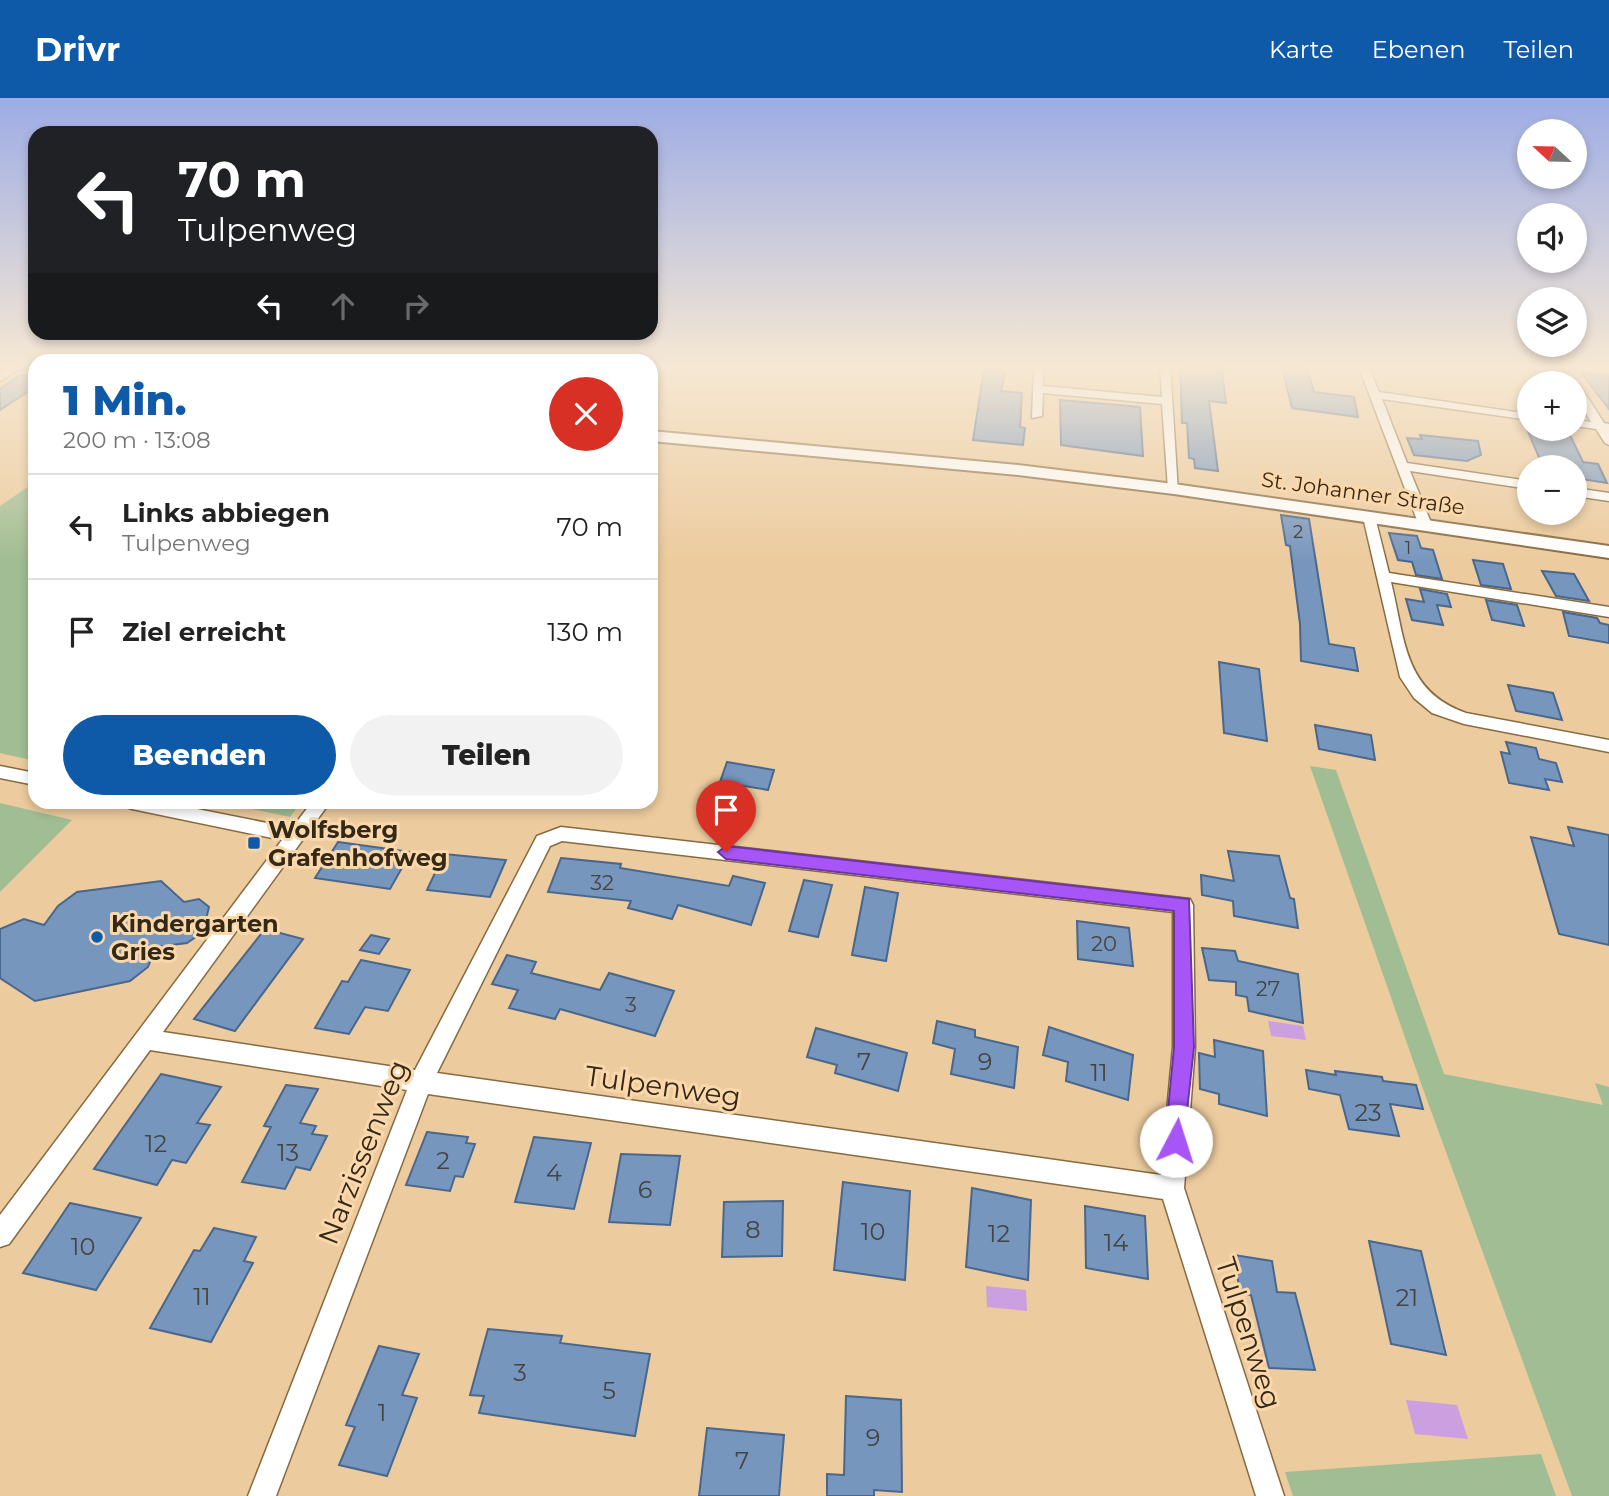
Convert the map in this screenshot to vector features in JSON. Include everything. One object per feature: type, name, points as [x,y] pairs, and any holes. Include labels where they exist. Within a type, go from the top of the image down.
[{"type":"street","points":[[1170,430],[1174,489]]},
{"type":"street","points":[[1389,430],[1425,525]]},
{"type":"street","name":"St. Johanner Straße","points":[[658,437],[915,460],[1174,489],[1609,552]]},
{"type":"street","points":[[1403,466],[1517,483]]},
{"type":"street","points":[[1587,494],[1609,497]]},
{"type":"street","points":[[1368,517],[1408,677],[1420,694],[1438,709],[1464,718],[1609,746]]},
{"type":"street","points":[[1383,576],[1609,612]]},
{"type":"street","points":[[0,772],[28,778]]},
{"type":"street","points":[[166,809],[295,836]]},
{"type":"street","points":[[0,1235],[316,809]]},
{"type":"street","name":"Tulpenweg","points":[[543,841],[561,834],[1183,905],[1184,1047],[1172,1188],[1270,1496]]},
{"type":"street","name":"Narzissenweg","points":[[262,1496],[421,1082],[543,841]]},
{"type":"street","name":"Tulpenweg","points":[[146,1039],[421,1082],[1172,1188]]},
{"type":"green space","points":[[28,487],[28,759],[0,753],[0,506]]},
{"type":"green space","points":[[1310,766],[1336,770],[1444,1074],[1603,1105],[1595,1083],[1609,1087],[1609,1496],[1572,1496],[1423,1089]]},
{"type":"green space","points":[[0,803],[72,820],[0,892]]},
{"type":"green space","points":[[252,809],[296,809],[290,817]]},
{"type":"green space","points":[[1541,1454],[1556,1496],[1293,1496],[1285,1472]]},
{"type":"shaded area","points":[[1268,1021],[1303,1026],[1306,1040],[1271,1036]]},
{"type":"shaded area","points":[[986,1286],[1026,1290],[1027,1311],[987,1307]]},
{"type":"shaded area","points":[[1406,1400],[1457,1405],[1468,1439],[1415,1434]]},
{"type":"building","points":[[975,430],[1025,430],[1023,445],[973,440]]},
{"type":"building","points":[[1061,430],[1141,430],[1143,456],[1061,445]]},
{"type":"building","points":[[1187,430],[1213,430],[1218,471],[1195,468],[1194,459],[1189,458]]},
{"type":"building","points":[[1420,435],[1478,441],[1481,455],[1467,461],[1414,455],[1407,438],[1422,439]]},
{"type":"building","points":[[1532,441],[1573,441],[1580,455],[1538,455]]},
{"type":"building","points":[[1587,463],[1598,464],[1607,483],[1587,480]]},
{"type":"building","points":[[1281,515],[1309,519],[1329,644],[1354,648],[1358,671],[1301,661],[1300,624],[1290,546],[1286,545]]},
{"type":"building","points":[[1389,533],[1417,536],[1421,548],[1433,550],[1442,579],[1416,575],[1412,562],[1398,560]]},
{"type":"building","points":[[1473,560],[1503,564],[1511,589],[1481,585]]},
{"type":"building","points":[[1542,571],[1574,574],[1589,601],[1556,596]]},
{"type":"building","points":[[1420,589],[1447,594],[1451,607],[1437,605],[1443,625],[1412,620],[1406,599],[1424,602]]},
{"type":"building","points":[[1486,600],[1517,605],[1524,626],[1492,620]]},
{"type":"building","points":[[1563,612],[1597,618],[1600,623],[1609,625],[1609,643],[1569,636]]},
{"type":"building","points":[[1219,662],[1259,669],[1267,741],[1224,733]]},
{"type":"building","points":[[1508,685],[1553,693],[1562,720],[1516,711]]},
{"type":"building","points":[[1315,725],[1371,735],[1375,760],[1319,749]]},
{"type":"building","points":[[1506,742],[1536,748],[1539,759],[1556,763],[1562,782],[1545,779],[1549,790],[1509,783],[1501,752],[1510,754]]},
{"type":"building","points":[[727,762],[774,770],[768,790],[720,782]]},
{"type":"building","points":[[1568,827],[1609,835],[1609,945],[1559,934],[1531,837],[1574,846]]},
{"type":"building","points":[[338,842],[411,852],[390,889],[315,878]]},
{"type":"building","points":[[1228,851],[1279,856],[1290,898],[1294,899],[1298,928],[1234,916],[1233,901],[1202,895],[1201,875],[1234,881]]},
{"type":"building","points":[[444,854],[506,860],[490,897],[427,890]]},
{"type":"building","points":[[561,858],[621,864],[620,868],[729,886],[733,876],[765,883],[751,925],[678,905],[672,919],[628,908],[631,901],[548,892]]},
{"type":"building","points":[[804,880],[832,885],[818,937],[789,931]]},
{"type":"building","name":"Kindergarten Gries","points":[[161,881],[184,902],[199,899],[209,907],[203,932],[187,943],[156,947],[148,967],[130,981],[35,1001],[0,978],[0,929],[24,919],[44,925],[58,906],[77,892]]},
{"type":"building","points":[[865,887],[898,893],[886,961],[852,955]]},
{"type":"building","points":[[1077,921],[1129,928],[1133,966],[1078,959]]},
{"type":"building","points":[[265,929],[303,939],[235,1031],[194,1019]]},
{"type":"building","points":[[371,935],[389,939],[379,954],[360,950]]},
{"type":"building","points":[[1202,948],[1235,951],[1238,961],[1298,974],[1303,1023],[1249,1011],[1247,997],[1236,995],[1236,982],[1209,980]]},
{"type":"building","points":[[507,955],[536,962],[531,973],[600,990],[609,973],[674,991],[655,1036],[560,1009],[555,1019],[509,1008],[518,990],[492,984]]},
{"type":"building","points":[[361,960],[410,970],[388,1011],[365,1007],[349,1034],[315,1028],[342,981],[348,982]]},
{"type":"building","points":[[937,1021],[975,1030],[975,1037],[1018,1047],[1014,1088],[951,1074],[955,1049],[933,1043]]},
{"type":"building","points":[[1049,1027],[1133,1055],[1128,1100],[1066,1081],[1068,1062],[1043,1055]]},
{"type":"building","points":[[816,1028],[907,1053],[898,1091],[835,1073],[837,1065],[807,1057]]},
{"type":"building","points":[[1214,1040],[1263,1051],[1267,1116],[1219,1104],[1219,1094],[1200,1089],[1199,1053],[1215,1057]]},
{"type":"building","points":[[1306,1070],[1336,1075],[1335,1071],[1382,1077],[1383,1081],[1416,1085],[1423,1109],[1390,1104],[1399,1136],[1349,1129],[1340,1095],[1309,1089]]},
{"type":"building","points":[[161,1074],[221,1087],[197,1123],[210,1125],[186,1163],[172,1160],[157,1185],[94,1169]]},
{"type":"building","points":[[286,1085],[318,1089],[300,1123],[316,1126],[312,1134],[327,1136],[310,1170],[296,1167],[285,1189],[242,1182],[271,1127],[264,1126]]},
{"type":"building","points":[[427,1132],[468,1137],[466,1143],[475,1144],[463,1177],[455,1176],[450,1191],[406,1185]]},
{"type":"building","points":[[534,1137],[591,1143],[574,1209],[515,1202]]},
{"type":"building","points":[[621,1154],[680,1156],[670,1225],[609,1222]]},
{"type":"building","points":[[843,1182],[910,1191],[905,1280],[834,1270]]},
{"type":"building","points":[[972,1188],[1031,1200],[1028,1280],[966,1267]]},
{"type":"building","points":[[783,1201],[782,1256],[722,1257],[724,1202]]},
{"type":"building","points":[[70,1203],[141,1218],[96,1290],[23,1273]]},
{"type":"building","points":[[1085,1206],[1145,1216],[1148,1279],[1086,1268]]},
{"type":"building","points":[[214,1228],[256,1237],[244,1261],[253,1263],[211,1342],[150,1328],[194,1250],[200,1251]]},
{"type":"building","points":[[1369,1241],[1421,1251],[1446,1355],[1391,1344]]},
{"type":"building","points":[[1234,1255],[1272,1261],[1277,1292],[1295,1293],[1315,1370],[1269,1368],[1251,1295],[1240,1293]]},
{"type":"building","points":[[488,1329],[562,1336],[560,1343],[650,1354],[635,1436],[479,1413],[484,1396],[470,1395]]},
{"type":"building","points":[[379,1346],[419,1354],[402,1395],[417,1398],[387,1476],[339,1465],[355,1427],[346,1425]]},
{"type":"building","points":[[846,1396],[901,1400],[902,1492],[874,1490],[874,1496],[827,1496],[827,1474],[844,1475]]},
{"type":"building","points":[[707,1428],[784,1435],[779,1496],[699,1496]]},
{"type":"place","name":"Wolfsberg Grafenhofweg","points":[[254,843]]},
{"type":"place","name":"Kindergarten Gries","points":[[97,937]]},
{"type":"route","points":[[726,852],[1183,905],[1184,1047],[1176,1141]]}]
